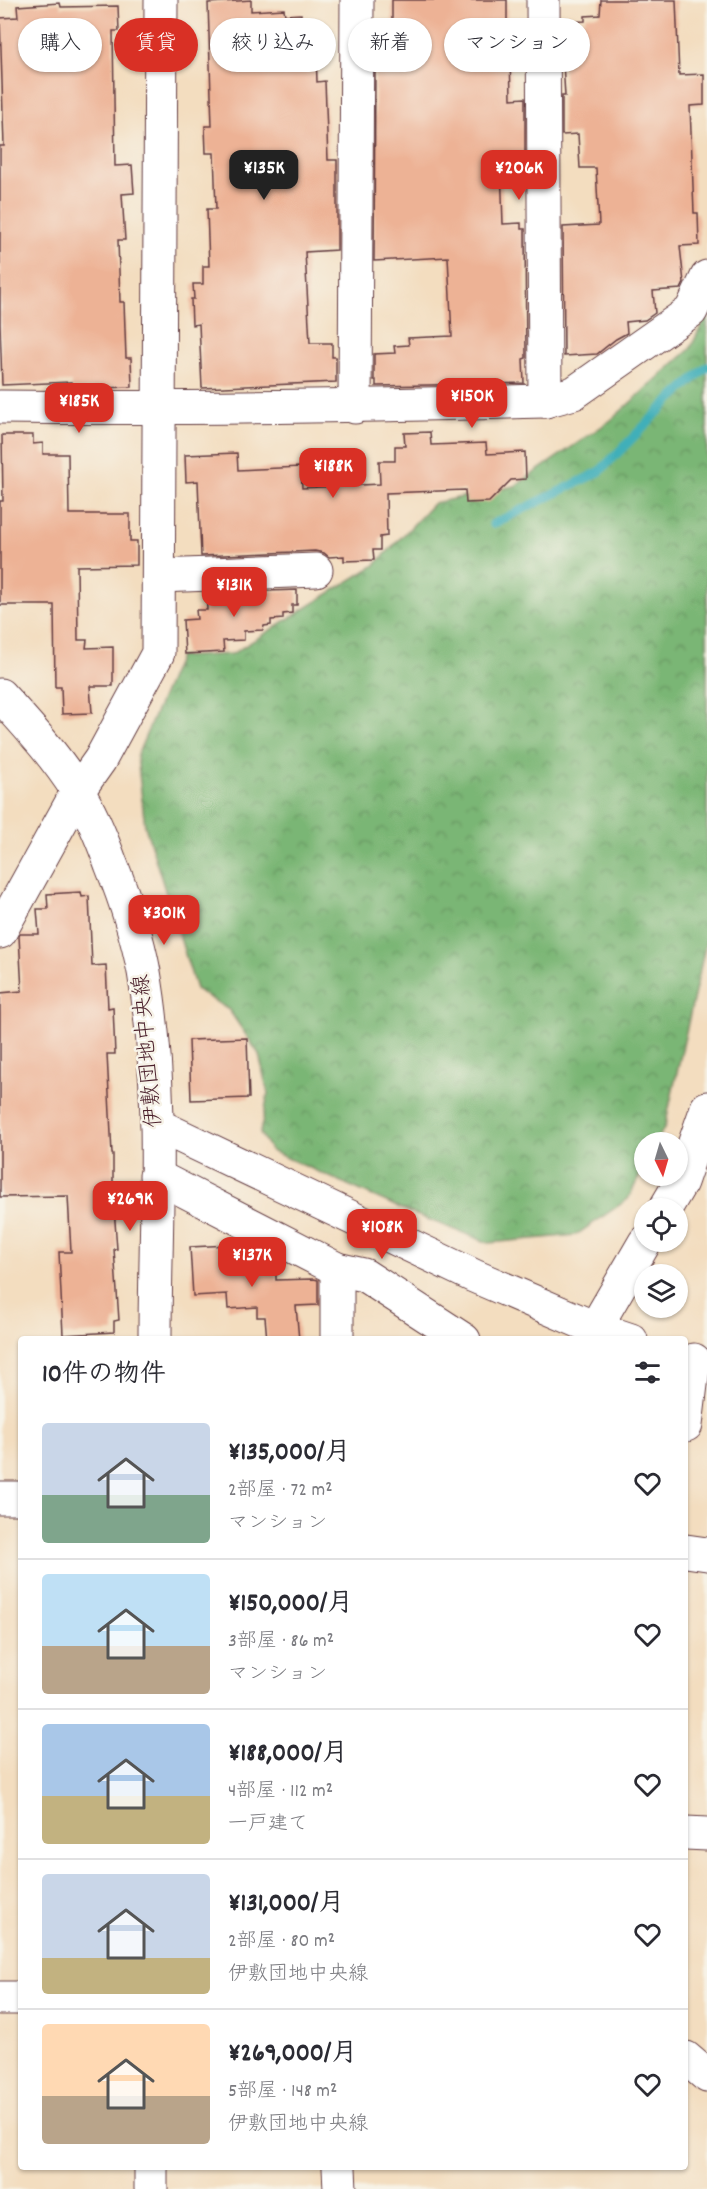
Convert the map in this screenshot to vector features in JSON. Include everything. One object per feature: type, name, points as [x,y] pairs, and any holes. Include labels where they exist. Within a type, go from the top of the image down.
[{"type":"street","points":[[0,932],[78,791],[100,760],[158,653],[161,0]]},
{"type":"street","points":[[355,407],[357,0]]},
{"type":"street","points":[[543,0],[545,401]]},
{"type":"street","points":[[0,407],[159,409],[355,407],[545,401],[574,393],[691,311],[707,277]]},
{"type":"street","points":[[159,576],[316,570]]},
{"type":"street","name":"伊敷団地中央線","points":[[0,695],[49,749],[78,791],[101,839],[127,905],[144,971],[152,1038],[157,1125],[155,1336]]},
{"type":"street","points":[[684,1192],[707,1108]]},
{"type":"street","points":[[157,1125],[474,1276],[619,1336]]},
{"type":"street","points":[[156,1176],[337,1269],[364,1275],[458,1336]]},
{"type":"street","points":[[595,1328],[639,1252]]},
{"type":"street","points":[[337,1269],[337,1336]]},
{"type":"street","points":[[688,1412],[696,1360]]},
{"type":"street","points":[[0,1498],[18,1498]]},
{"type":"street","points":[[688,1551],[707,1554]]},
{"type":"street","points":[[688,1833],[707,1834]]},
{"type":"street","points":[[0,1998],[18,1998]]},
{"type":"street","points":[[688,2060],[707,2076]]},
{"type":"street","points":[[151,2170],[151,2189]]},
{"type":"street","points":[[339,2170],[340,2189]]},
{"type":"green space","points":[[707,314],[707,938],[665,1126],[662,1132],[634,1132],[634,1186],[628,1199],[576,1235],[489,1243],[409,1212],[271,1151],[260,1133],[268,1094],[259,1054],[229,1010],[196,989],[145,826],[137,756],[179,657],[232,654],[375,565],[434,503],[515,486],[611,420],[690,349]]},
{"type":"building","points":[[251,0],[251,11],[284,9],[285,15],[301,14],[301,18],[210,18],[210,64],[208,3]]},
{"type":"building","points":[[392,0],[507,0],[507,18],[444,18],[444,72],[510,72],[511,99],[525,98],[525,166],[501,167],[503,224],[521,223],[521,229],[525,229],[526,358],[523,359],[524,383],[376,386],[374,354],[395,353],[394,346],[409,345],[408,338],[452,336],[448,257],[374,261],[375,72],[432,72],[432,18],[392,18]]},
{"type":"building","points":[[601,0],[676,0],[679,75],[704,74],[704,105],[690,106],[694,213],[698,213],[699,245],[680,246],[684,283],[681,289],[653,291],[655,313],[645,320],[626,322],[627,333],[597,354],[564,356],[563,227],[599,225],[596,168],[580,168],[578,134],[562,135],[562,96],[565,96],[564,72],[590,72],[590,18],[585,18],[585,16],[600,15]]},
{"type":"building","points":[[60,3],[61,7],[118,6],[118,18],[114,18],[113,31],[115,166],[132,165],[134,193],[122,194],[125,240],[118,240],[120,302],[124,302],[126,358],[131,358],[132,387],[71,389],[71,382],[2,385],[0,146],[4,146],[0,18],[18,17],[17,6]]},
{"type":"building","points":[[210,72],[317,72],[317,82],[325,81],[328,160],[337,160],[337,250],[305,252],[310,343],[332,343],[332,357],[336,357],[336,382],[202,388],[199,324],[192,325],[191,299],[194,299],[193,284],[203,284],[203,266],[209,266],[207,209],[216,209],[214,153],[206,153],[205,126],[212,126]]},
{"type":"building","points":[[430,432],[431,445],[486,443],[487,454],[525,452],[526,479],[511,480],[489,502],[466,503],[465,490],[386,493],[387,536],[380,537],[380,550],[373,550],[374,560],[344,561],[344,556],[329,557],[315,551],[201,556],[198,481],[186,482],[185,455],[237,453],[238,470],[301,467],[302,488],[380,484],[379,461],[395,461],[395,446],[405,446],[404,433]]},
{"type":"building","points":[[2,435],[33,435],[33,444],[43,443],[43,454],[68,454],[69,514],[130,514],[130,541],[137,541],[137,565],[77,566],[78,640],[87,640],[86,648],[113,647],[113,686],[90,686],[92,713],[62,714],[61,687],[55,687],[54,605],[0,605]]},
{"type":"building","points":[[297,590],[297,605],[292,605],[292,613],[283,614],[283,619],[271,620],[271,625],[264,626],[263,630],[244,631],[244,640],[223,641],[224,652],[185,654],[183,620],[197,619],[196,610],[207,610],[206,593]]},
{"type":"building","points":[[81,892],[82,897],[89,896],[92,966],[106,965],[108,1008],[113,1007],[115,1054],[107,1054],[119,1320],[114,1321],[114,1332],[63,1335],[59,1252],[71,1252],[68,1196],[0,1197],[0,993],[22,991],[19,936],[20,934],[39,934],[37,909],[48,909],[47,894]]},
{"type":"building","points":[[247,1038],[249,1098],[191,1100],[189,1040]]},
{"type":"building","points":[[248,1244],[251,1275],[276,1274],[276,1280],[318,1280],[318,1305],[296,1306],[299,1336],[267,1336],[265,1317],[257,1317],[257,1307],[228,1309],[227,1294],[193,1296],[190,1247]]},
{"type":"waterway","points":[[493,524],[599,472],[668,402],[707,367]]}]
